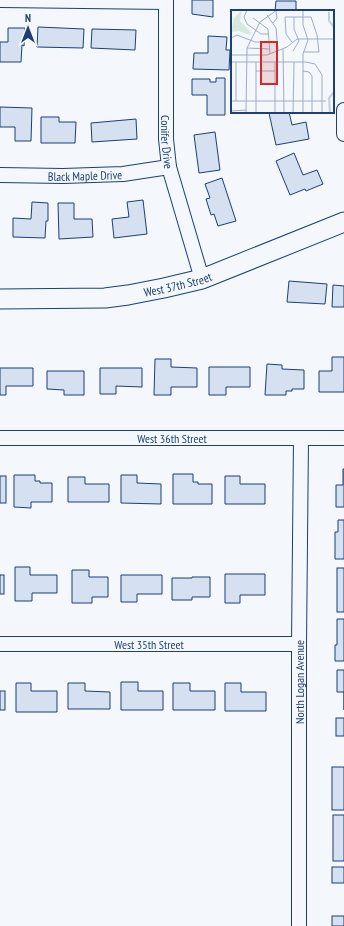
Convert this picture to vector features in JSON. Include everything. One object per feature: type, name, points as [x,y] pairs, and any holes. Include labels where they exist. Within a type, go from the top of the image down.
[{"type":"street","points":[[0,0],[166,1]]},
{"type":"street","name":"Conifer Drive","points":[[166,1],[166,139],[169,166],[202,279]]},
{"type":"street","points":[[344,110],[344,134]]},
{"type":"street","name":"Black Maple Drive","points":[[0,175],[63,176],[123,174],[169,166]]},
{"type":"street","name":"West 37th Street","points":[[0,299],[105,298],[164,288],[202,279],[344,222]]},
{"type":"street","name":"West 36th Street","points":[[0,438],[344,438]]},
{"type":"street","name":"North Logan Avenue","points":[[299,926],[301,439]]},
{"type":"street","name":"West 35th Street","points":[[0,644],[299,644]]},
{"type":"building","points":[[192,0],[213,0],[213,17],[192,14]]},
{"type":"building","points":[[276,1],[296,1],[296,10],[275,10]]},
{"type":"building","points":[[38,27],[84,29],[83,48],[37,47]]},
{"type":"building","points":[[8,28],[25,28],[21,62],[0,62],[0,42],[8,42]]},
{"type":"building","points":[[92,29],[136,30],[135,50],[91,48]]},
{"type":"building","points":[[208,36],[227,37],[226,50],[230,50],[229,70],[193,69],[194,53],[208,53]]},
{"type":"building","points":[[216,78],[225,78],[225,115],[207,115],[207,95],[192,95],[192,79],[210,79],[210,82],[216,82]]},
{"type":"building","points":[[0,107],[32,108],[31,141],[15,141],[15,127],[0,127]]},
{"type":"building","points":[[269,113],[289,113],[292,125],[306,122],[309,139],[276,145]]},
{"type":"building","points":[[41,117],[59,117],[59,122],[76,122],[75,143],[41,143]]},
{"type":"building","points":[[136,119],[137,139],[92,142],[91,123]]},
{"type":"building","points":[[215,132],[220,170],[199,173],[194,135]]},
{"type":"building","points":[[294,153],[303,175],[317,170],[323,184],[306,191],[305,189],[290,195],[276,161]]},
{"type":"building","points":[[222,178],[236,221],[218,226],[214,214],[211,215],[206,199],[210,198],[205,184]]},
{"type":"building","points":[[143,200],[147,234],[114,238],[112,219],[129,217],[127,202]]},
{"type":"building","points":[[32,202],[48,203],[48,221],[46,221],[45,238],[13,237],[13,218],[31,219]]},
{"type":"building","points":[[58,203],[74,203],[74,219],[92,219],[93,237],[59,239]]},
{"type":"building","points":[[289,281],[327,284],[325,304],[287,302]]},
{"type":"building","points":[[333,285],[344,286],[344,307],[332,307]]},
{"type":"building","points":[[332,357],[344,357],[344,392],[319,392],[319,371],[332,371]]},
{"type":"building","points":[[155,359],[171,359],[171,367],[197,368],[197,387],[171,387],[171,395],[154,395]]},
{"type":"building","points":[[267,364],[282,365],[282,369],[304,370],[304,389],[292,389],[292,391],[286,391],[286,395],[265,395]]},
{"type":"building","points":[[209,367],[250,367],[250,387],[226,387],[226,395],[209,395]]},
{"type":"building","points":[[0,368],[33,368],[33,386],[6,386],[6,395],[0,395]]},
{"type":"building","points":[[100,368],[142,368],[142,387],[116,386],[116,394],[100,394]]},
{"type":"building","points":[[47,371],[84,371],[84,395],[64,395],[64,390],[47,389]]},
{"type":"building","points":[[343,469],[344,507],[336,507],[336,485],[343,485]]},
{"type":"building","points":[[173,474],[193,474],[193,482],[198,482],[198,484],[212,484],[212,504],[173,504]]},
{"type":"building","points":[[14,475],[35,475],[35,481],[40,481],[40,483],[52,483],[52,502],[31,502],[31,508],[14,507]]},
{"type":"building","points":[[121,475],[137,475],[137,483],[161,484],[161,504],[121,503]]},
{"type":"building","points":[[0,476],[6,476],[6,503],[0,503]]},
{"type":"building","points":[[225,476],[240,476],[240,484],[265,484],[265,504],[225,504]]},
{"type":"building","points":[[68,477],[85,477],[85,484],[109,484],[109,502],[68,502]]},
{"type":"building","points":[[338,520],[344,520],[344,559],[335,559],[335,532],[338,532]]},
{"type":"building","points":[[15,567],[30,567],[30,575],[57,575],[57,593],[32,593],[32,601],[15,601]]},
{"type":"building","points":[[337,568],[344,568],[344,612],[337,612]]},
{"type":"building","points":[[72,570],[89,570],[89,577],[108,577],[108,597],[92,597],[92,603],[72,603]]},
{"type":"building","points":[[225,574],[265,574],[265,595],[240,595],[240,603],[225,603]]},
{"type":"building","points":[[0,575],[4,575],[4,594],[0,594]]},
{"type":"building","points":[[121,575],[162,575],[162,594],[137,594],[137,602],[121,602]]},
{"type":"building","points":[[210,577],[210,597],[192,597],[192,600],[172,600],[172,578]]},
{"type":"building","points":[[337,619],[344,619],[344,661],[335,661],[335,645],[337,645]]},
{"type":"building","points":[[337,670],[344,670],[344,692],[337,692]]},
{"type":"building","points":[[121,682],[138,682],[138,691],[163,691],[163,710],[121,710]]},
{"type":"building","points":[[16,683],[31,683],[31,691],[57,691],[57,712],[16,712]]},
{"type":"building","points":[[68,683],[85,683],[85,691],[110,692],[110,709],[68,709]]},
{"type":"building","points":[[173,683],[190,683],[190,691],[215,691],[215,710],[173,710]]},
{"type":"building","points":[[225,683],[241,683],[241,692],[266,692],[266,711],[225,711]]},
{"type":"building","points":[[0,691],[5,691],[5,710],[0,710]]},
{"type":"building","points":[[336,718],[344,718],[344,736],[336,736]]},
{"type":"building","points":[[332,767],[344,767],[344,810],[332,810]]},
{"type":"building","points":[[333,815],[344,815],[344,861],[333,861]]},
{"type":"building","points":[[332,867],[344,867],[344,883],[332,883]]},
{"type":"building","points":[[332,916],[344,916],[344,926],[332,926]]}]
